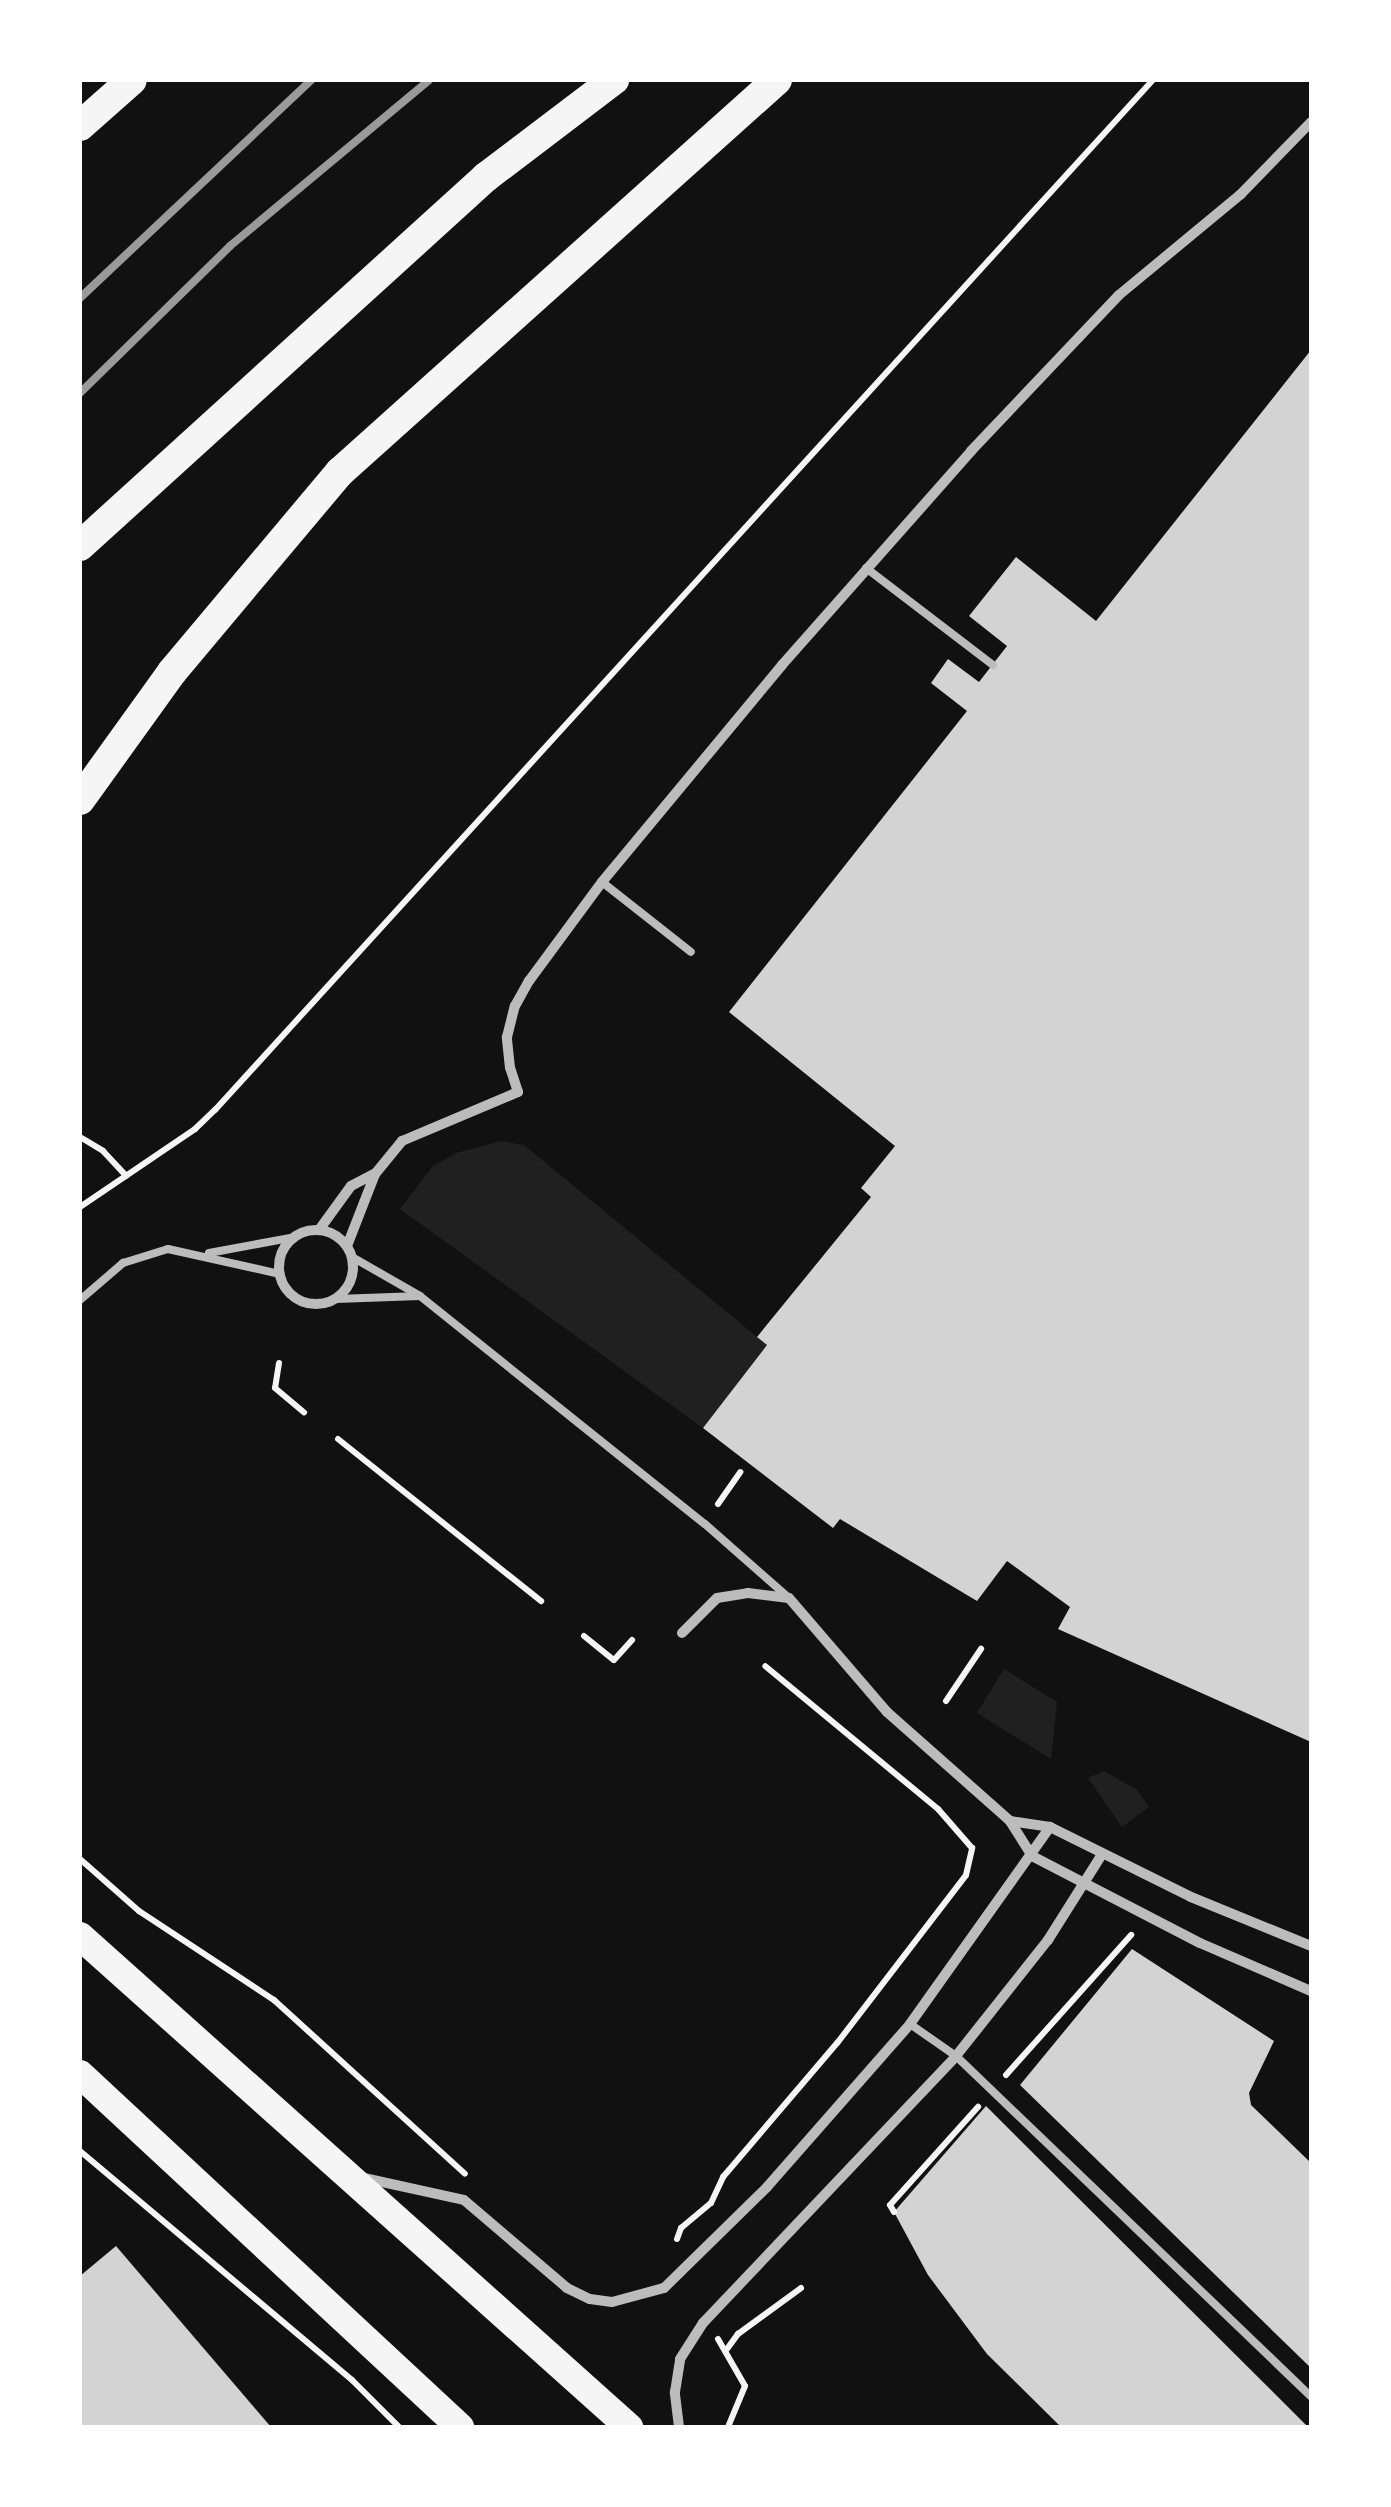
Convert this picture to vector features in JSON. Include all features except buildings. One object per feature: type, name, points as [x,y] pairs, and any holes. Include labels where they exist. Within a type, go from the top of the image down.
[{"type":"highway","points":[[80,126],[132,80]]},
{"type":"highway","points":[[80,546],[486,177],[614,80]]},
{"type":"highway","points":[[80,800],[172,672],[340,472],[778,80]]},
{"type":"highway","points":[[80,1936],[629,2427]]},
{"type":"highway","points":[[80,2074],[460,2427]]},
{"type":"highway","points":[[414,2384],[435,2427]]},
{"type":"street","points":[[375,1174],[351,1186],[319,1230],[295,1237],[282,1254],[280,1274],[300,1301],[325,1304],[336,1299],[351,1280],[349,1251],[375,1174],[402,1141],[518,1092],[506,1052],[515,1006],[602,882],[866,568],[1118,295],[1240,194],[1311,122]]},
{"type":"street","points":[[319,1230],[349,1251]]},
{"type":"street","points":[[682,1633],[717,1598],[748,1592],[789,1598],[912,1737],[1010,1821],[1032,1856],[1200,1943],[1311,1991]]},
{"type":"street","points":[[1010,1821],[1050,1828],[1101,1856],[1311,1946]]},
{"type":"street","points":[[344,2174],[464,2200],[567,2288],[612,2302],[642,2298],[664,2288],[709,2247],[910,2024],[1050,1828]]},
{"type":"street","points":[[679,2427],[675,2392],[680,2359],[703,2323],[956,2056],[1048,1940],[1101,1856]]},
{"type":"lane","points":[[866,568],[992,665]]},
{"type":"lane","points":[[602,882],[692,952]]},
{"type":"lane","points":[[205,1254],[295,1237]]},
{"type":"lane","points":[[80,1300],[123,1263],[168,1249],[205,1254],[280,1274]]},
{"type":"lane","points":[[349,1251],[420,1296],[705,1524],[789,1598]]},
{"type":"lane","points":[[336,1299],[420,1296]]},
{"type":"lane","points":[[910,2024],[956,2056],[1311,2396]]},
{"type":"path","points":[[80,1207],[216,1110],[1152,80]]},
{"type":"path","points":[[80,1137],[103,1151],[126,1176]]},
{"type":"path","points":[[279,1363],[275,1388],[304,1412]]},
{"type":"path","points":[[338,1439],[541,1601]]},
{"type":"path","points":[[718,1504],[740,1472]]},
{"type":"path","points":[[584,1636],[614,1660],[632,1640]]},
{"type":"path","points":[[946,1701],[981,1650]]},
{"type":"path","points":[[673,2248],[681,2228],[711,2203],[723,2176],[838,2042],[966,1876],[972,1848],[938,1809],[765,1666]]},
{"type":"path","points":[[80,1859],[139,1911],[274,2000],[478,2186]]},
{"type":"path","points":[[894,2212],[890,2204],[1134,1932],[1146,1938]]},
{"type":"path","points":[[80,2152],[352,2380],[400,2427]]},
{"type":"path","points":[[728,2427],[746,2386],[728,2349],[738,2334],[801,2288]]},
{"type":"shaded area","points":[[501,1141],[524,1145],[767,1345],[703,1428],[400,1209],[433,1166],[456,1153]]},
{"type":"shaded area","points":[[1004,1669],[1057,1702],[1051,1759],[977,1713]]},
{"type":"shaded area","points":[[1104,1771],[1137,1790],[1149,1807],[1122,1827],[1088,1778]]},
{"type":"railway","points":[[80,298],[311,80]]},
{"type":"railway","points":[[80,393],[230,246],[429,80]]}]
